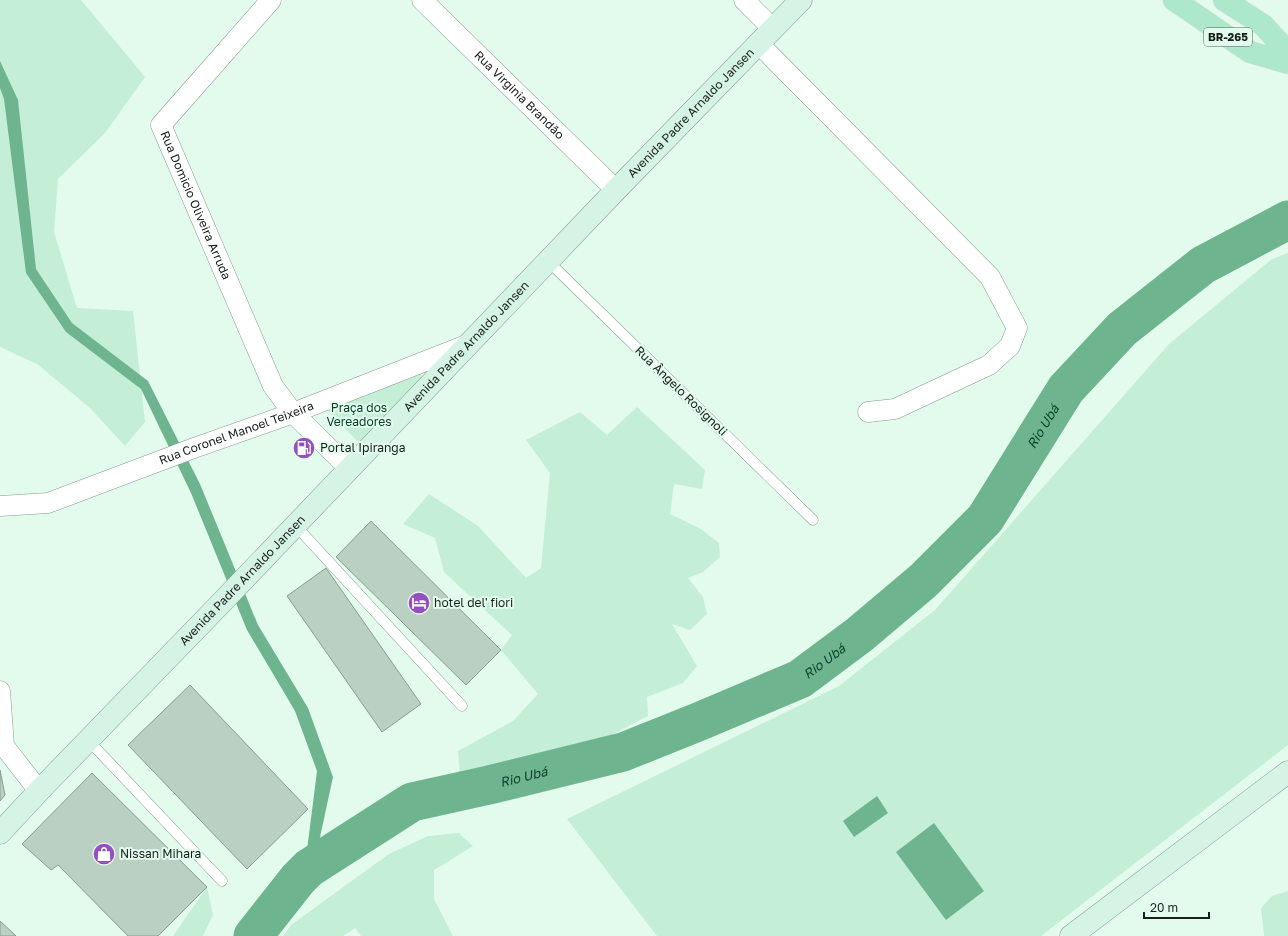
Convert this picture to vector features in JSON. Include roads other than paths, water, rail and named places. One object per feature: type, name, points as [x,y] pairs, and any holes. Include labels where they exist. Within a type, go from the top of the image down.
[{"type":"main road","name":"Avenida Padre Arnaldo Jansen","points":[[0,833],[765,35],[801,0]]},
{"type":"main road","name":"BR-265","points":[[1174,0],[1250,52],[1288,62]]},
{"type":"main road","name":"BR-265","points":[[1224,0],[1263,25],[1288,52]]},
{"type":"main road","points":[[1071,936],[1288,772]]},
{"type":"street","name":"Rua Domicio Oliveira Arruda","points":[[271,0],[161,125],[273,386],[293,413]]},
{"type":"street","name":"Rua Virginia Brandão","points":[[422,0],[616,190]]},
{"type":"street","points":[[744,0],[765,35],[990,277],[1017,328],[1010,346],[989,365],[895,409],[868,412]]},
{"type":"street","name":"Rua Coronel Manoel Teixeira","points":[[0,506],[48,503],[194,448],[293,413],[469,344]]},
{"type":"street","points":[[293,413],[349,468]]},
{"type":"street","points":[[0,691],[2,746],[39,791]]},
{"type":"lane","name":"Rua Ângelo Rosignoli","points":[[549,262],[813,520]]},
{"type":"lane","points":[[294,526],[462,706]]},
{"type":"lane","points":[[88,740],[222,880]]},
{"type":"waterway","name":"Rio Ubá","points":[[253,936],[298,879],[309,868],[412,802],[489,785],[623,752],[800,679],[859,635],[923,581],[985,519],[1066,389],[1122,329],[1203,265],[1288,220]]},
{"type":"place","name":"Portal Ipiranga","points":[[304,448]]},
{"type":"place","name":"hotel del' fiori","points":[[419,603]]},
{"type":"place","name":"Nissan Mihara","points":[[104,854]]},
{"type":"park label","name":"Praça dos Vereadores","points":[[359,415]]}]
